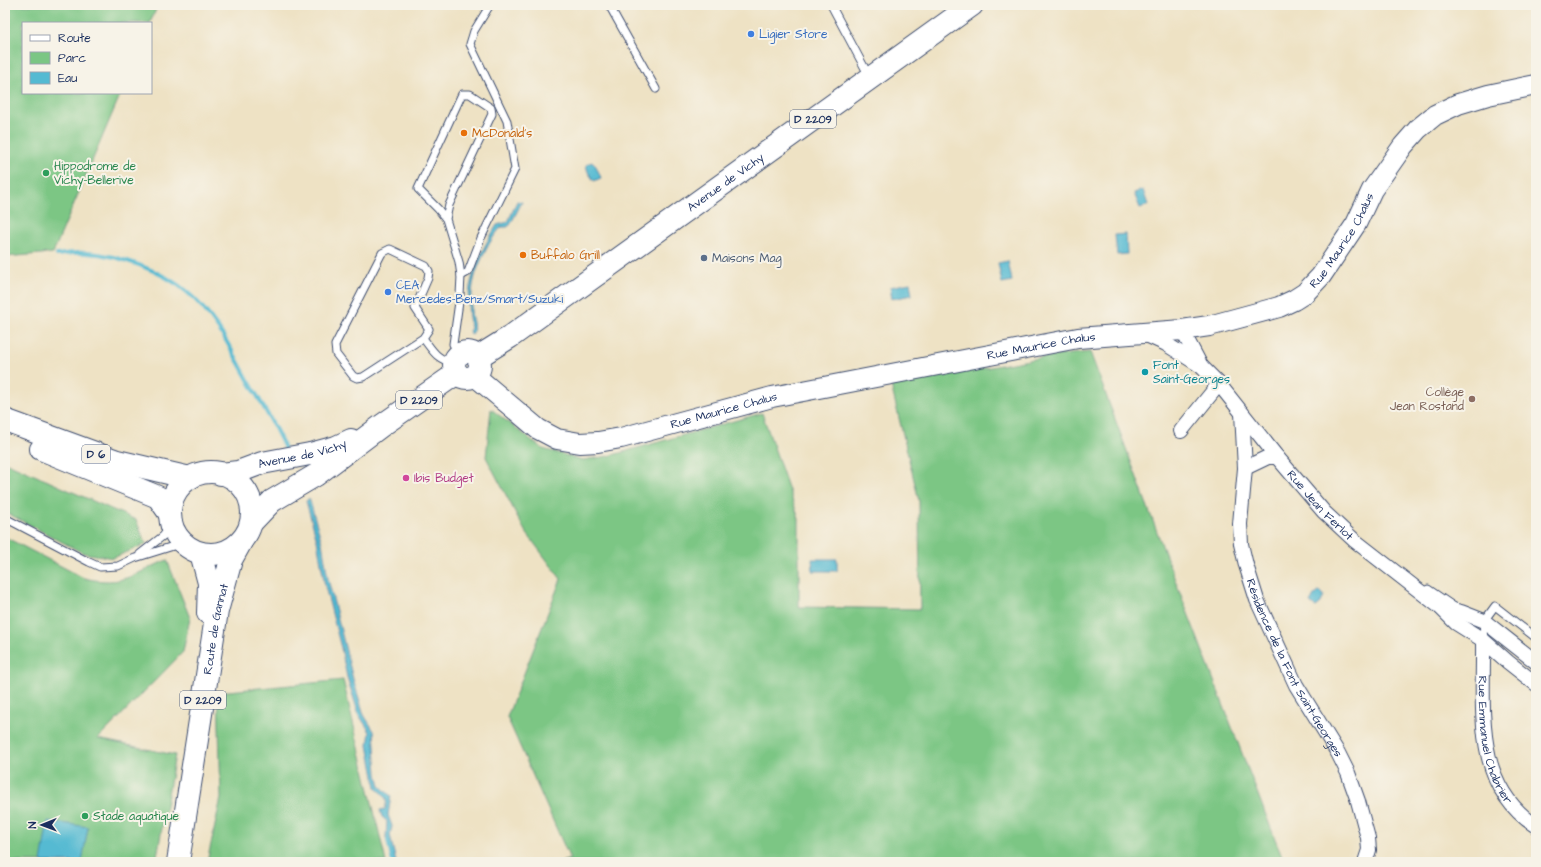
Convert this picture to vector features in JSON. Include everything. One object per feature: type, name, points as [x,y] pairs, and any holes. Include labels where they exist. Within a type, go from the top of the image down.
[{"type":"main road","name":"Avenue de Vichy","points":[[246,532],[272,501],[316,475],[465,365],[510,337],[972,5]]},
{"type":"main road","name":"D 6","points":[[5,420],[117,461],[190,478]]},
{"type":"main road","name":"Avenue de Vichy","points":[[221,474],[238,472],[262,463],[310,454],[336,447],[381,426]]},
{"type":"main road","name":"D 6","points":[[5,434],[158,497],[171,520]]},
{"type":"main road","points":[[210,472],[221,474],[231,478],[246,492],[252,513],[246,532],[232,549],[222,553],[212,554],[192,548],[176,535],[171,520],[171,504],[175,494],[190,478],[210,472]]},
{"type":"main road","name":"Route de Gannat","points":[[178,862],[217,611],[231,560],[246,532]]},
{"type":"main road","name":"Route de Gannat","points":[[168,862],[194,711],[209,608],[209,583],[192,548]]},
{"type":"street","name":"Rue Maurice Chalus","points":[[465,365],[491,390],[538,428],[558,439],[580,443],[621,438],[772,397],[1078,338],[1182,330],[1209,326],[1279,307],[1305,293],[1321,276],[1356,224],[1372,190],[1403,146],[1418,128],[1435,115],[1458,104],[1488,95],[1536,85]]},
{"type":"street","name":"Rue Jean Ferlot","points":[[1182,330],[1201,366]]},
{"type":"street","name":"Rue Jean Ferlot","points":[[1144,333],[1166,344],[1201,366],[1219,384],[1276,457],[1324,512],[1354,540],[1440,607],[1456,623],[1483,640],[1536,685]]},
{"type":"street","points":[[1181,431],[1219,384]]},
{"type":"street","name":"Résidence de la Font Saint-Georges","points":[[1242,413],[1245,468],[1240,524],[1241,544],[1246,565],[1257,600],[1296,684],[1338,753],[1348,773],[1358,801],[1368,838],[1368,850],[1365,862]]},
{"type":"street","points":[[1244,454],[1268,446]]},
{"type":"street","points":[[1245,468],[1268,457],[1276,457]]},
{"type":"street","name":"Rue Jean Ferlot","points":[[1440,607],[1461,612],[1484,621],[1536,662]]},
{"type":"street","name":"Rue Emmanuel Chabrier","points":[[1483,640],[1484,733],[1492,770],[1507,800],[1536,826]]},
{"type":"lane","points":[[461,276],[468,272],[481,238],[515,169],[507,122],[470,44],[474,31],[490,5]]},
{"type":"lane","points":[[609,5],[656,89]]},
{"type":"lane","points":[[830,5],[870,78]]},
{"type":"lane","points":[[446,219],[449,205],[492,114],[491,108],[470,94],[462,94],[418,189],[446,219],[459,262],[461,276],[460,295],[452,344],[465,365]]},
{"type":"lane","points":[[390,249],[426,266],[429,271],[428,278],[415,308],[429,329],[423,338],[363,377],[357,378],[352,376],[336,354],[335,345],[382,252],[390,249]]},
{"type":"lane","points":[[423,338],[436,355],[447,362],[465,365]]},
{"type":"lane","points":[[5,518],[100,567],[118,566],[135,558],[163,536],[171,520]]},
{"type":"lane","points":[[135,558],[192,548]]},
{"type":"lane","points":[[1421,592],[1428,589],[1461,612]]},
{"type":"lane","points":[[1483,640],[1484,621],[1495,606],[1536,638]]},
{"type":"green space","name":"Hippodrome de Vichy-Bellerive","points":[[5,5],[158,5],[150,22],[22,22],[22,94],[121,94],[53,253],[5,257]]},
{"type":"green space","points":[[1090,352],[1172,572],[1284,862],[561,862],[570,859],[507,717],[561,579],[525,531],[486,457],[491,409],[543,449],[583,460],[609,456],[762,413],[799,519],[799,607],[920,609],[919,501],[891,385],[1051,356]]},
{"type":"green space","points":[[5,462],[136,520],[146,544],[113,558],[83,553],[5,512]]},
{"type":"green space","points":[[5,537],[84,578],[97,580],[109,581],[127,578],[167,560],[190,618],[183,652],[98,739],[175,755],[156,862],[5,862]]},
{"type":"green space","points":[[343,680],[386,862],[207,862],[221,798],[218,692]]},
{"type":"water","points":[[592,162],[596,166],[601,178],[594,181],[588,172],[586,165]]},
{"type":"water","points":[[1143,190],[1148,205],[1140,208],[1134,193]]},
{"type":"water","points":[[517,201],[522,202],[510,225],[507,227],[502,227],[498,231],[482,257],[475,276],[471,302],[471,314],[474,329],[472,335],[469,331],[471,328],[468,301],[473,275],[483,249],[497,225],[508,222]]},
{"type":"water","points":[[1126,234],[1127,254],[1117,255],[1115,235]]},
{"type":"water","points":[[1008,261],[1012,281],[1002,283],[998,263]]},
{"type":"water","points":[[910,283],[912,295],[892,299],[890,287]]},
{"type":"water","points":[[309,498],[322,543],[328,579],[353,679],[364,715],[374,731],[377,774],[380,786],[391,796],[388,815],[392,826],[390,835],[396,862],[392,862],[390,846],[386,838],[387,821],[382,817],[380,810],[385,809],[386,799],[376,787],[368,745],[370,732],[359,715],[347,677],[325,586],[317,540],[306,501]]},
{"type":"water","points":[[812,559],[837,559],[837,571],[813,571]]},
{"type":"water","points":[[1320,591],[1324,595],[1321,603],[1316,607],[1310,603],[1314,596]]},
{"type":"water","points":[[48,821],[88,827],[82,862],[41,862]]},
{"type":"waterway","points":[[57,255],[87,253],[113,257],[140,265],[166,277],[187,292],[205,310],[220,331],[267,413],[286,451]]},
{"type":"waterway","points":[[388,840],[393,862]]},
{"type":"place","name":"Ligier Store","points":[[751,34]]},
{"type":"place","name":"McDonald's","points":[[464,133]]},
{"type":"place","name":"Hippodrome de Vichy-Bellerive","points":[[46,173]]},
{"type":"place","name":"Buffalo Grill","points":[[523,255]]},
{"type":"place","name":"Maisons Mag","points":[[704,258]]},
{"type":"place","name":"CEA Mercedes-Benz/Smart/Suzuki","points":[[388,292]]},
{"type":"place","name":"Font Saint-Georges","points":[[1145,372]]},
{"type":"place","name":"Collège Jean Rostand","points":[[1472,399]]},
{"type":"place","name":"Ibis Budget","points":[[406,478]]},
{"type":"place","name":"Stade aquatique","points":[[85,816]]}]
